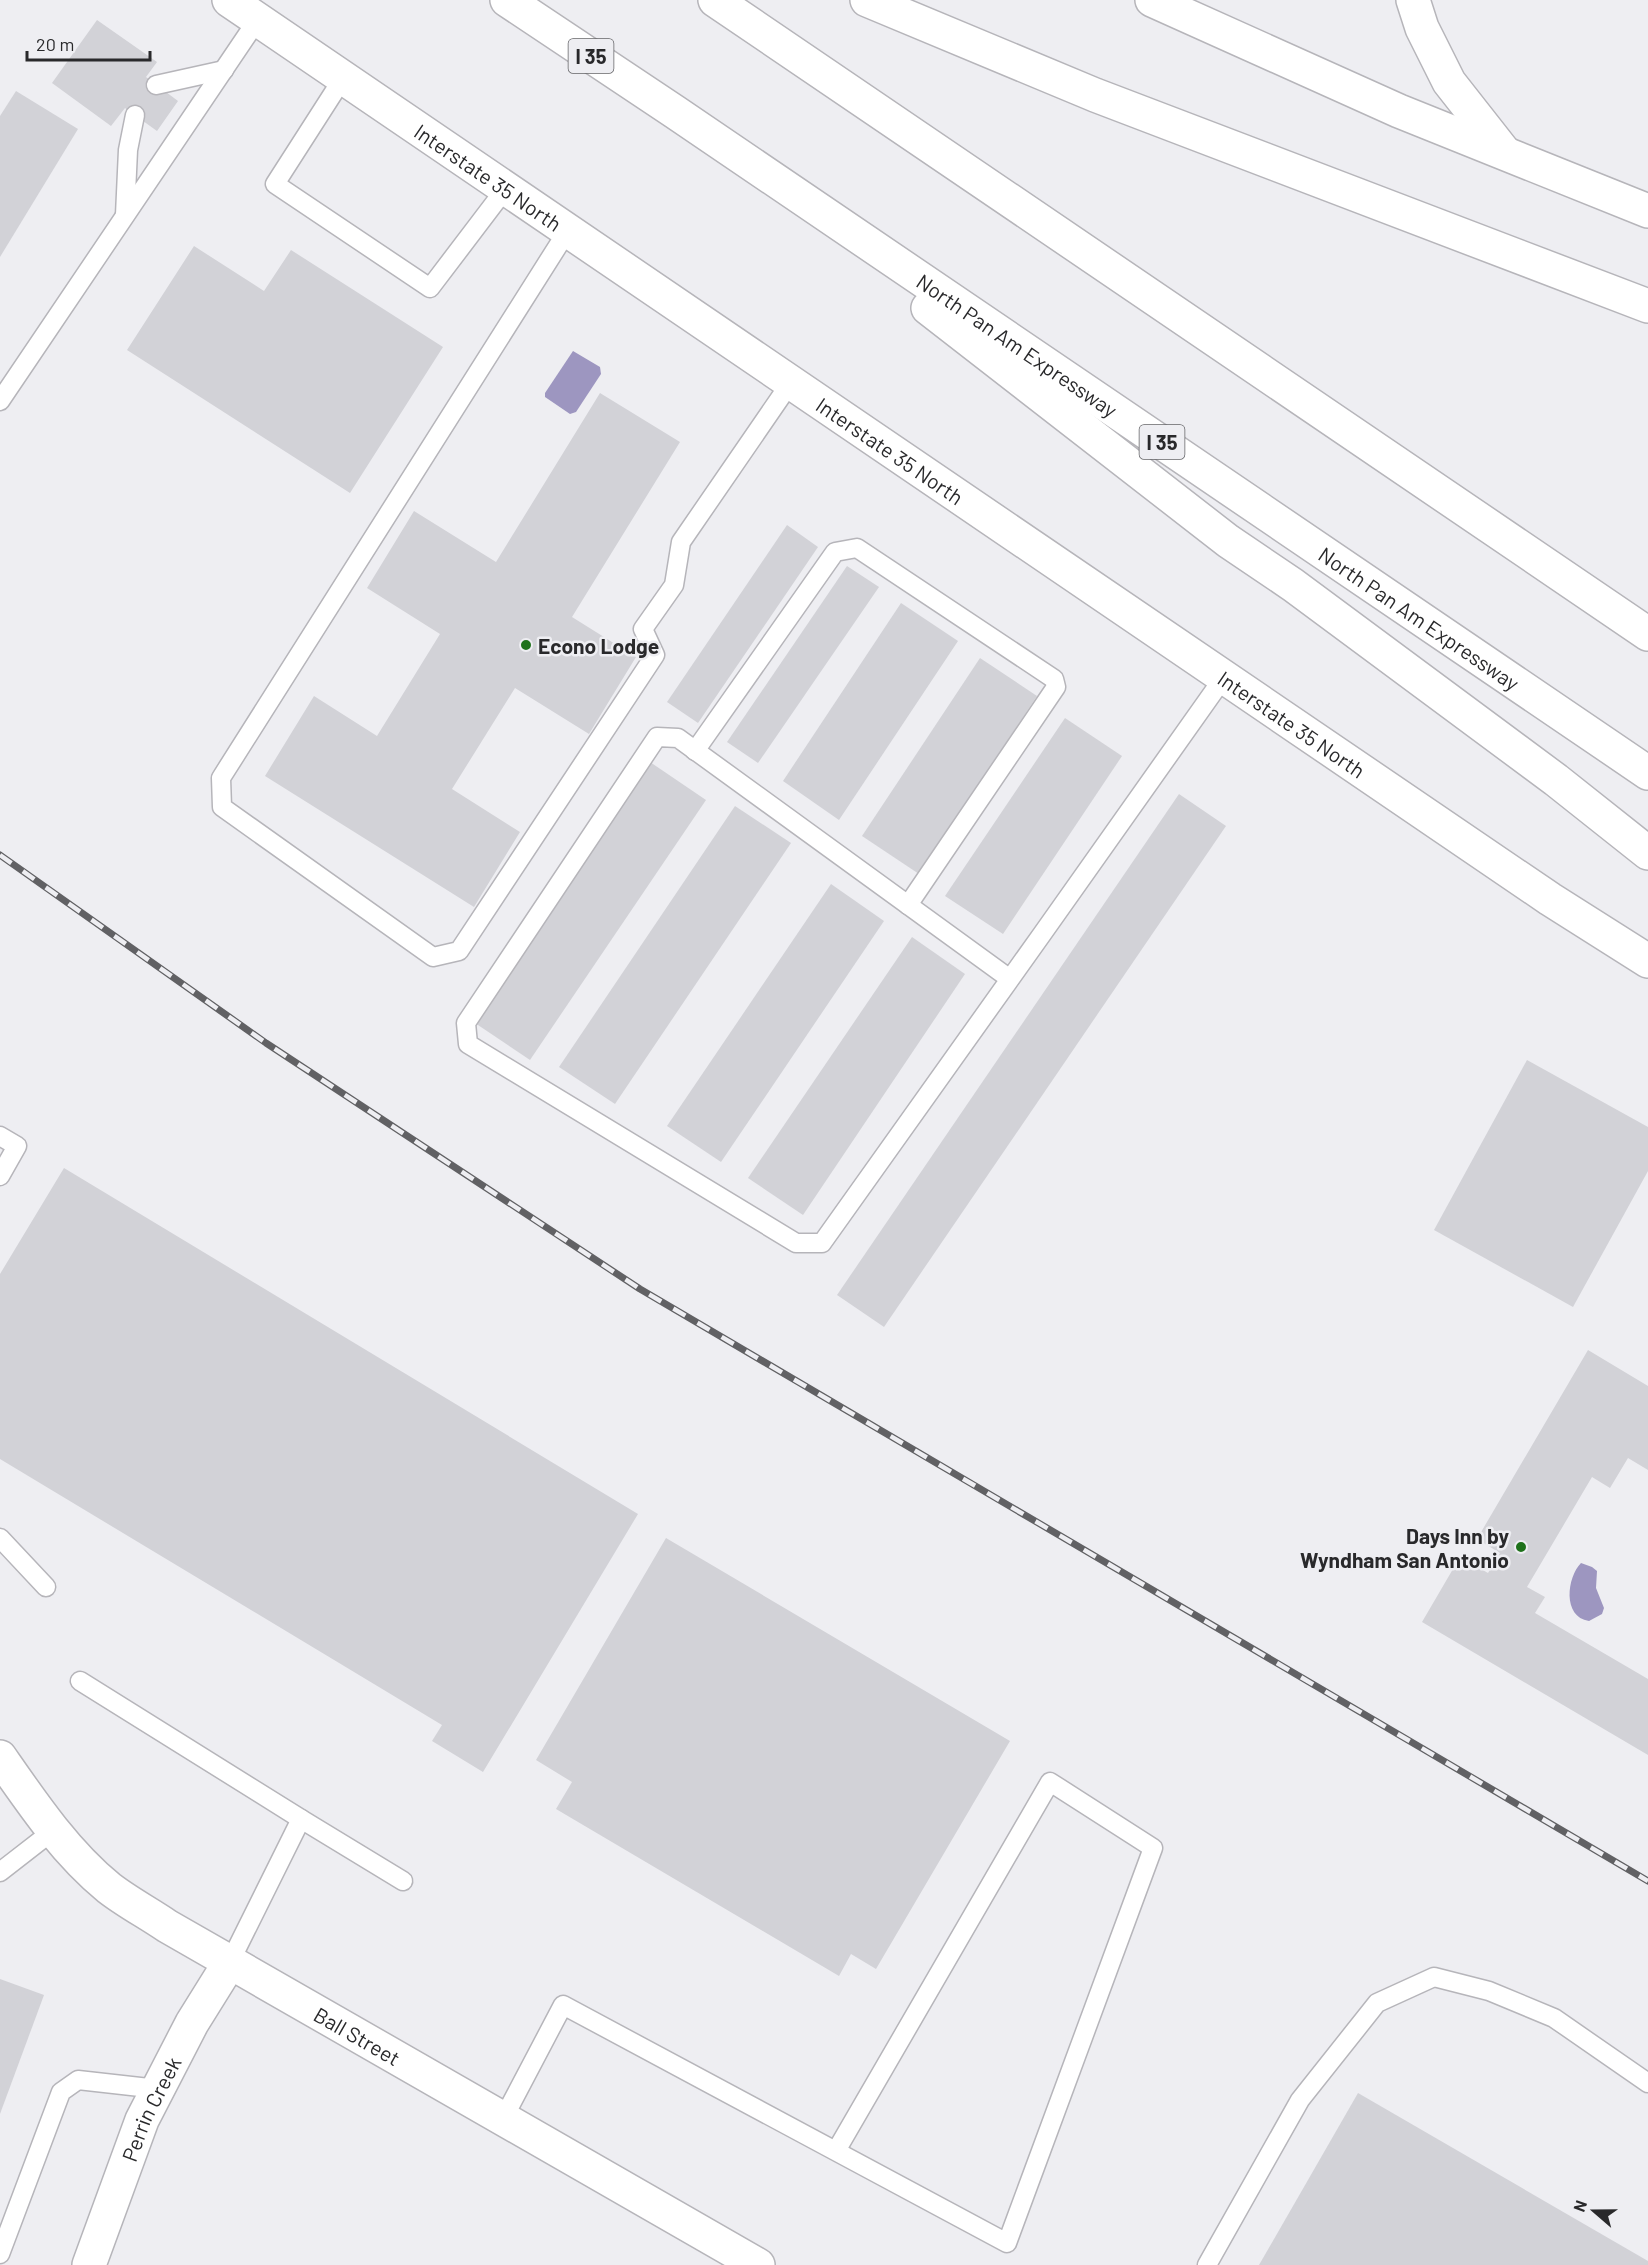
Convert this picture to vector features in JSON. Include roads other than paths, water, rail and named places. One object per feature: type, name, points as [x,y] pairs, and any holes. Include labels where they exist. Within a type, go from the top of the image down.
[{"type":"main road","name":"Interstate 35 North","points":[[229,0],[1550,899],[1648,961]]},
{"type":"main road","name":"North Pan Am Expressway","points":[[507,0],[1648,773]]},
{"type":"main road","points":[[715,0],[1648,634]]},
{"type":"main road","points":[[867,0],[1095,95],[1648,306]]},
{"type":"main road","points":[[1152,0],[1399,111],[1648,211]]},
{"type":"main road","points":[[1413,0],[1422,28],[1449,82],[1505,153]]},
{"type":"main road","points":[[675,112],[1228,541],[1293,585],[1556,780],[1648,853]]},
{"type":"main road","name":"Interstate 35 North","points":[[1550,899],[1648,974]]},
{"type":"main road","name":"Ball Street","points":[[0,1757],[34,1806],[75,1855],[109,1888],[167,1926],[758,2265]]},
{"type":"main road","name":"Perrin Creek","points":[[89,2265],[142,2120],[192,2023],[230,1962]]},
{"type":"lane","points":[[0,402],[258,20]]},
{"type":"lane","points":[[156,85],[224,70]]},
{"type":"lane","points":[[343,78],[275,184],[430,288],[506,188]]},
{"type":"lane","points":[[125,217],[128,150],[135,115]]},
{"type":"lane","points":[[568,230],[222,778],[222,807],[433,957],[459,951],[655,655],[643,628],[674,585],[681,542],[791,382]]},
{"type":"lane","points":[[695,751],[835,552],[856,548],[1054,679],[1056,687],[908,905]]},
{"type":"lane","points":[[1010,979],[678,738],[657,737],[466,1023],[468,1044],[796,1243],[822,1243],[1010,979],[1224,677]]},
{"type":"lane","points":[[0,1136],[17,1146],[0,1176]]},
{"type":"lane","points":[[0,1538],[46,1587]]},
{"type":"lane","points":[[80,1681],[403,1881]]},
{"type":"lane","points":[[503,2119],[563,2005],[1008,2243],[1153,1848],[1050,1782],[836,2151]]},
{"type":"lane","points":[[230,1962],[301,1819]]},
{"type":"lane","points":[[0,1872],[54,1830]]},
{"type":"lane","points":[[1207,2265],[1300,2100],[1377,2003],[1434,1977],[1490,1990],[1554,2018],[1648,2083]]},
{"type":"lane","points":[[0,2254],[61,2092],[78,2080],[158,2089]]},
{"type":"railway","points":[[0,855],[266,1043],[640,1289],[1648,1881]]},
{"type":"place","name":"Econo Lodge","points":[[526,645]]},
{"type":"place","name":"Days Inn by Wyndham San Antonio","points":[[1521,1547]]}]
